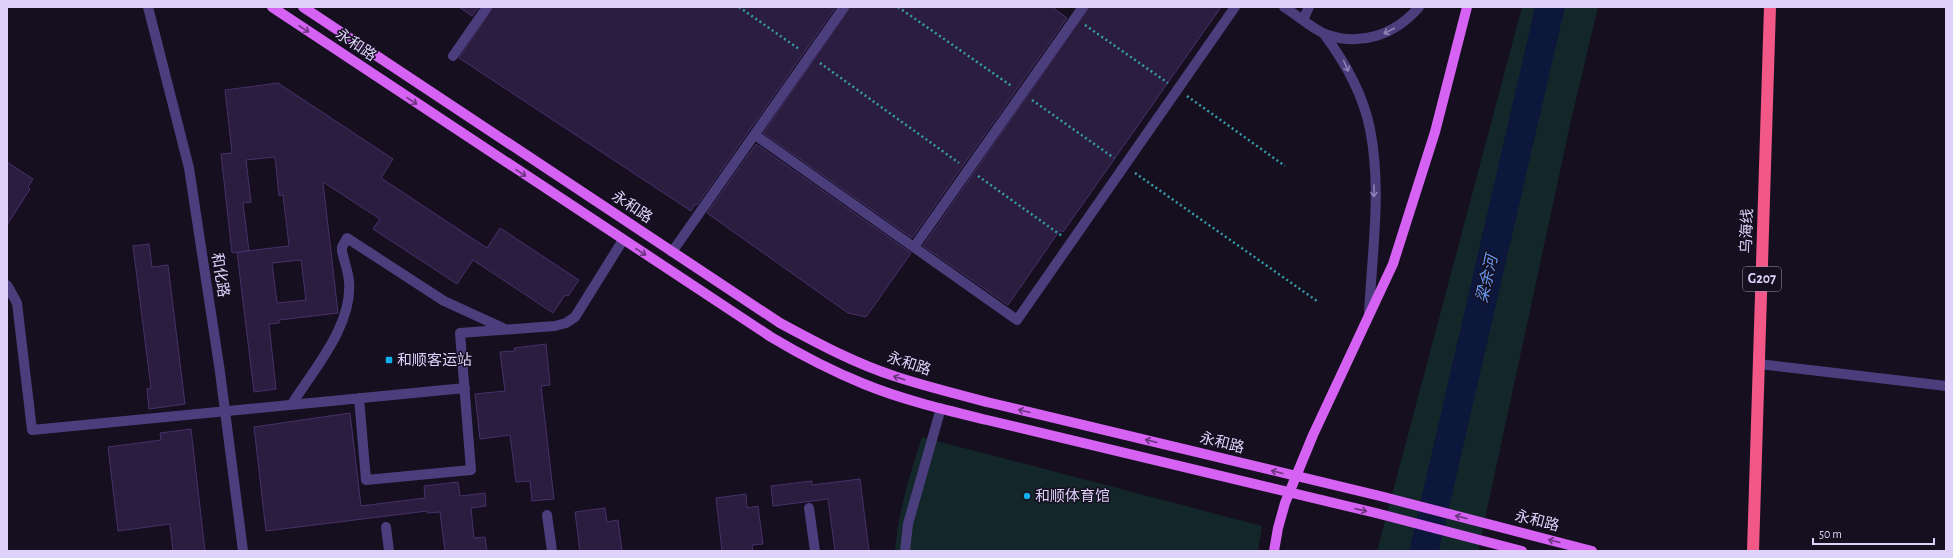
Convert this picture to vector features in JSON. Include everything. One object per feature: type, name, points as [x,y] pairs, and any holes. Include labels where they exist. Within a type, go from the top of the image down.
[{"type":"highway","name":"乌海线","points":[[1753,551],[1770,7]]},
{"type":"main road","name":"永和路","points":[[272,7],[723,307],[793,350],[864,384],[941,408],[1522,551]]},
{"type":"main road","name":"永和路","points":[[303,7],[672,252],[796,331],[840,354],[896,377],[991,403],[1296,476],[1592,551]]},
{"type":"main road","points":[[1274,551],[1278,528],[1296,476],[1313,435],[1393,264],[1435,132],[1467,7]]},
{"type":"street","name":"和化路","points":[[148,7],[189,168],[225,410],[243,551]]},
{"type":"street","points":[[453,56],[487,7]]},
{"type":"street","points":[[672,252],[844,7]]},
{"type":"street","points":[[914,247],[1083,7]]},
{"type":"street","points":[[755,135],[1017,320],[1235,7]]},
{"type":"street","points":[[1284,7],[1324,34],[1342,58],[1361,100],[1370,128],[1375,179],[1369,318]]},
{"type":"street","points":[[1303,20],[1310,7]]},
{"type":"street","points":[[1324,34],[1347,39],[1367,38],[1385,34],[1400,26],[1419,7]]},
{"type":"street","points":[[292,404],[341,326],[348,303],[349,280],[342,251],[342,247],[347,238],[444,301],[506,330]]},
{"type":"street","points":[[359,398],[366,480],[471,470],[460,332],[555,326],[566,323],[575,317],[623,240]]},
{"type":"street","points":[[7,285],[17,303],[32,430],[225,410],[464,388]]},
{"type":"street","points":[[1759,364],[1946,386]]},
{"type":"street","points":[[905,551],[908,524],[941,408]]},
{"type":"street","points":[[809,508],[815,551]]},
{"type":"street","points":[[547,515],[552,551]]},
{"type":"street","points":[[386,527],[390,551]]},
{"type":"path","points":[[739,7],[1071,243]]},
{"type":"path","points":[[898,7],[1317,301]]},
{"type":"green space","points":[[1522,7],[1598,7],[1572,116],[1478,551],[1377,551]]},
{"type":"green space","name":"和顺体育馆","points":[[922,437],[1262,526],[1258,551],[895,551],[902,508]]},
{"type":"building","points":[[459,7],[479,7],[472,16]]},
{"type":"building","points":[[493,7],[836,7],[697,205],[695,204],[691,211],[459,58]]},
{"type":"building","points":[[850,7],[1052,7],[1067,18],[912,238],[763,133]]},
{"type":"building","points":[[1089,7],[1221,7],[1063,232],[1060,230],[1008,305],[923,246]]},
{"type":"building","points":[[278,83],[393,159],[381,178],[487,248],[500,228],[579,280],[568,296],[565,295],[553,313],[473,260],[457,284],[373,229],[380,219],[323,182],[338,313],[279,320],[279,323],[269,324],[276,389],[254,392],[237,252],[232,253],[221,154],[232,153],[225,90]],"holes":[[[275,157],[279,196],[283,195],[289,246],[249,251],[243,203],[251,202],[246,160]],[[301,260],[306,300],[277,303],[272,263]]]},
{"type":"building","points":[[756,144],[911,253],[866,317],[848,313],[707,213]]},
{"type":"building","points":[[7,162],[33,179],[28,187],[30,189],[7,225]]},
{"type":"building","points":[[149,244],[152,267],[168,265],[185,404],[149,409],[147,389],[151,388],[133,246]]},
{"type":"building","points":[[546,344],[550,385],[541,386],[554,499],[532,501],[530,481],[516,482],[510,435],[480,439],[475,394],[505,391],[500,352],[515,351],[514,348]]},
{"type":"building","points":[[350,413],[361,506],[425,498],[424,486],[458,482],[460,496],[485,493],[486,506],[471,508],[474,538],[485,537],[487,551],[445,551],[440,512],[427,513],[427,511],[266,531],[254,427]]},
{"type":"building","points":[[191,429],[205,551],[173,551],[170,524],[118,531],[108,447],[161,440],[160,433]]},
{"type":"building","points":[[860,479],[869,551],[835,551],[828,499],[773,506],[771,486],[812,481],[812,485]]},
{"type":"building","points":[[746,494],[747,508],[758,506],[763,544],[752,545],[753,551],[722,551],[716,498]]},
{"type":"building","points":[[605,508],[607,522],[618,520],[622,551],[580,551],[575,512]]},
{"type":"waterway","name":"梁余河","points":[[1424,551],[1550,7]]},
{"type":"place","name":"和顺客运站","points":[[389,360]]},
{"type":"place","name":"和顺体育馆","points":[[1027,496]]}]
